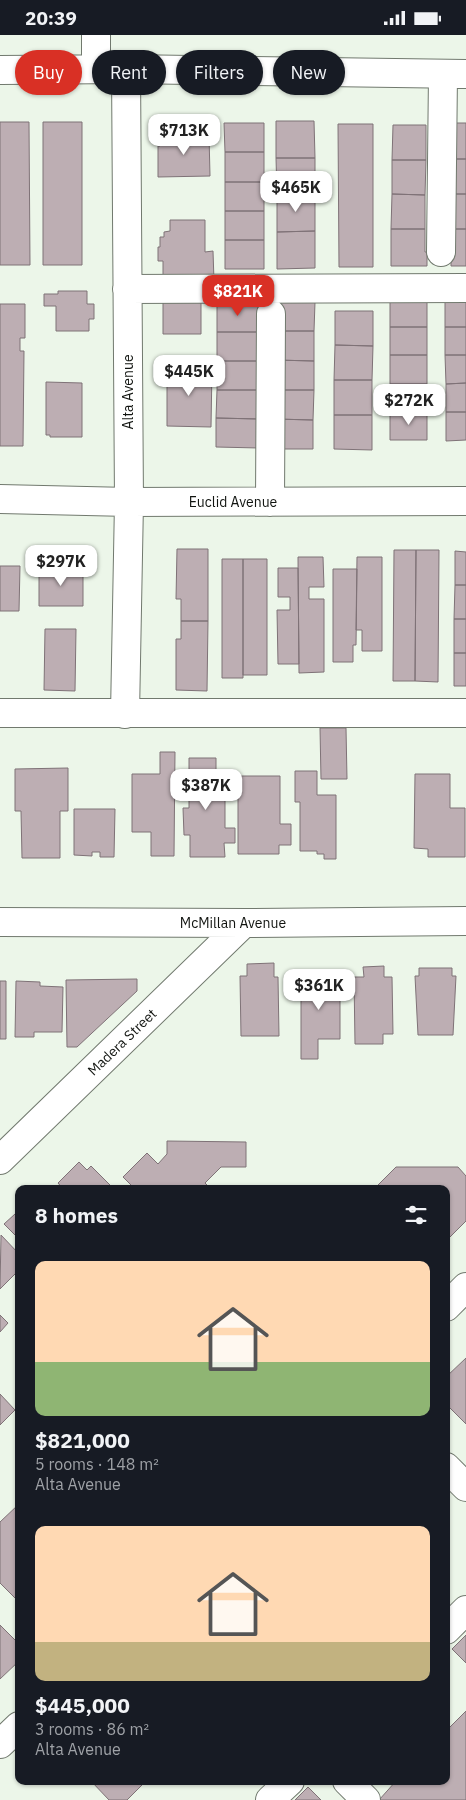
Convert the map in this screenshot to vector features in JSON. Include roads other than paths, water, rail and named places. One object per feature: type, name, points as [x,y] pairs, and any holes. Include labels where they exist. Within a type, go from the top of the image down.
[{"type":"street","points":[[96,35],[96,50]]},
{"type":"street","points":[[0,70],[92,69]]},
{"type":"street","points":[[166,70],[455,74],[441,252]]},
{"type":"street","name":"Alta Avenue","points":[[125,714],[129,502],[126,95]]},
{"type":"street","points":[[127,289],[466,288]]},
{"type":"street","points":[[270,502],[271,314]]},
{"type":"street","name":"Euclid Avenue","points":[[0,499],[129,502],[466,501]]},
{"type":"street","points":[[0,713],[466,713]]},
{"type":"street","name":"McMillan Avenue","points":[[0,922],[244,923],[466,921]]},
{"type":"street","name":"Madera Street","points":[[6,1147],[244,923]]},
{"type":"street","points":[[450,1303],[466,1287]]},
{"type":"street","points":[[450,1471],[466,1487]]},
{"type":"street","points":[[450,1626],[466,1611]]},
{"type":"street","points":[[0,1744],[15,1730]]},
{"type":"street","points":[[270,1800],[286,1785]]},
{"type":"street","points":[[351,1785],[366,1800]]}]
